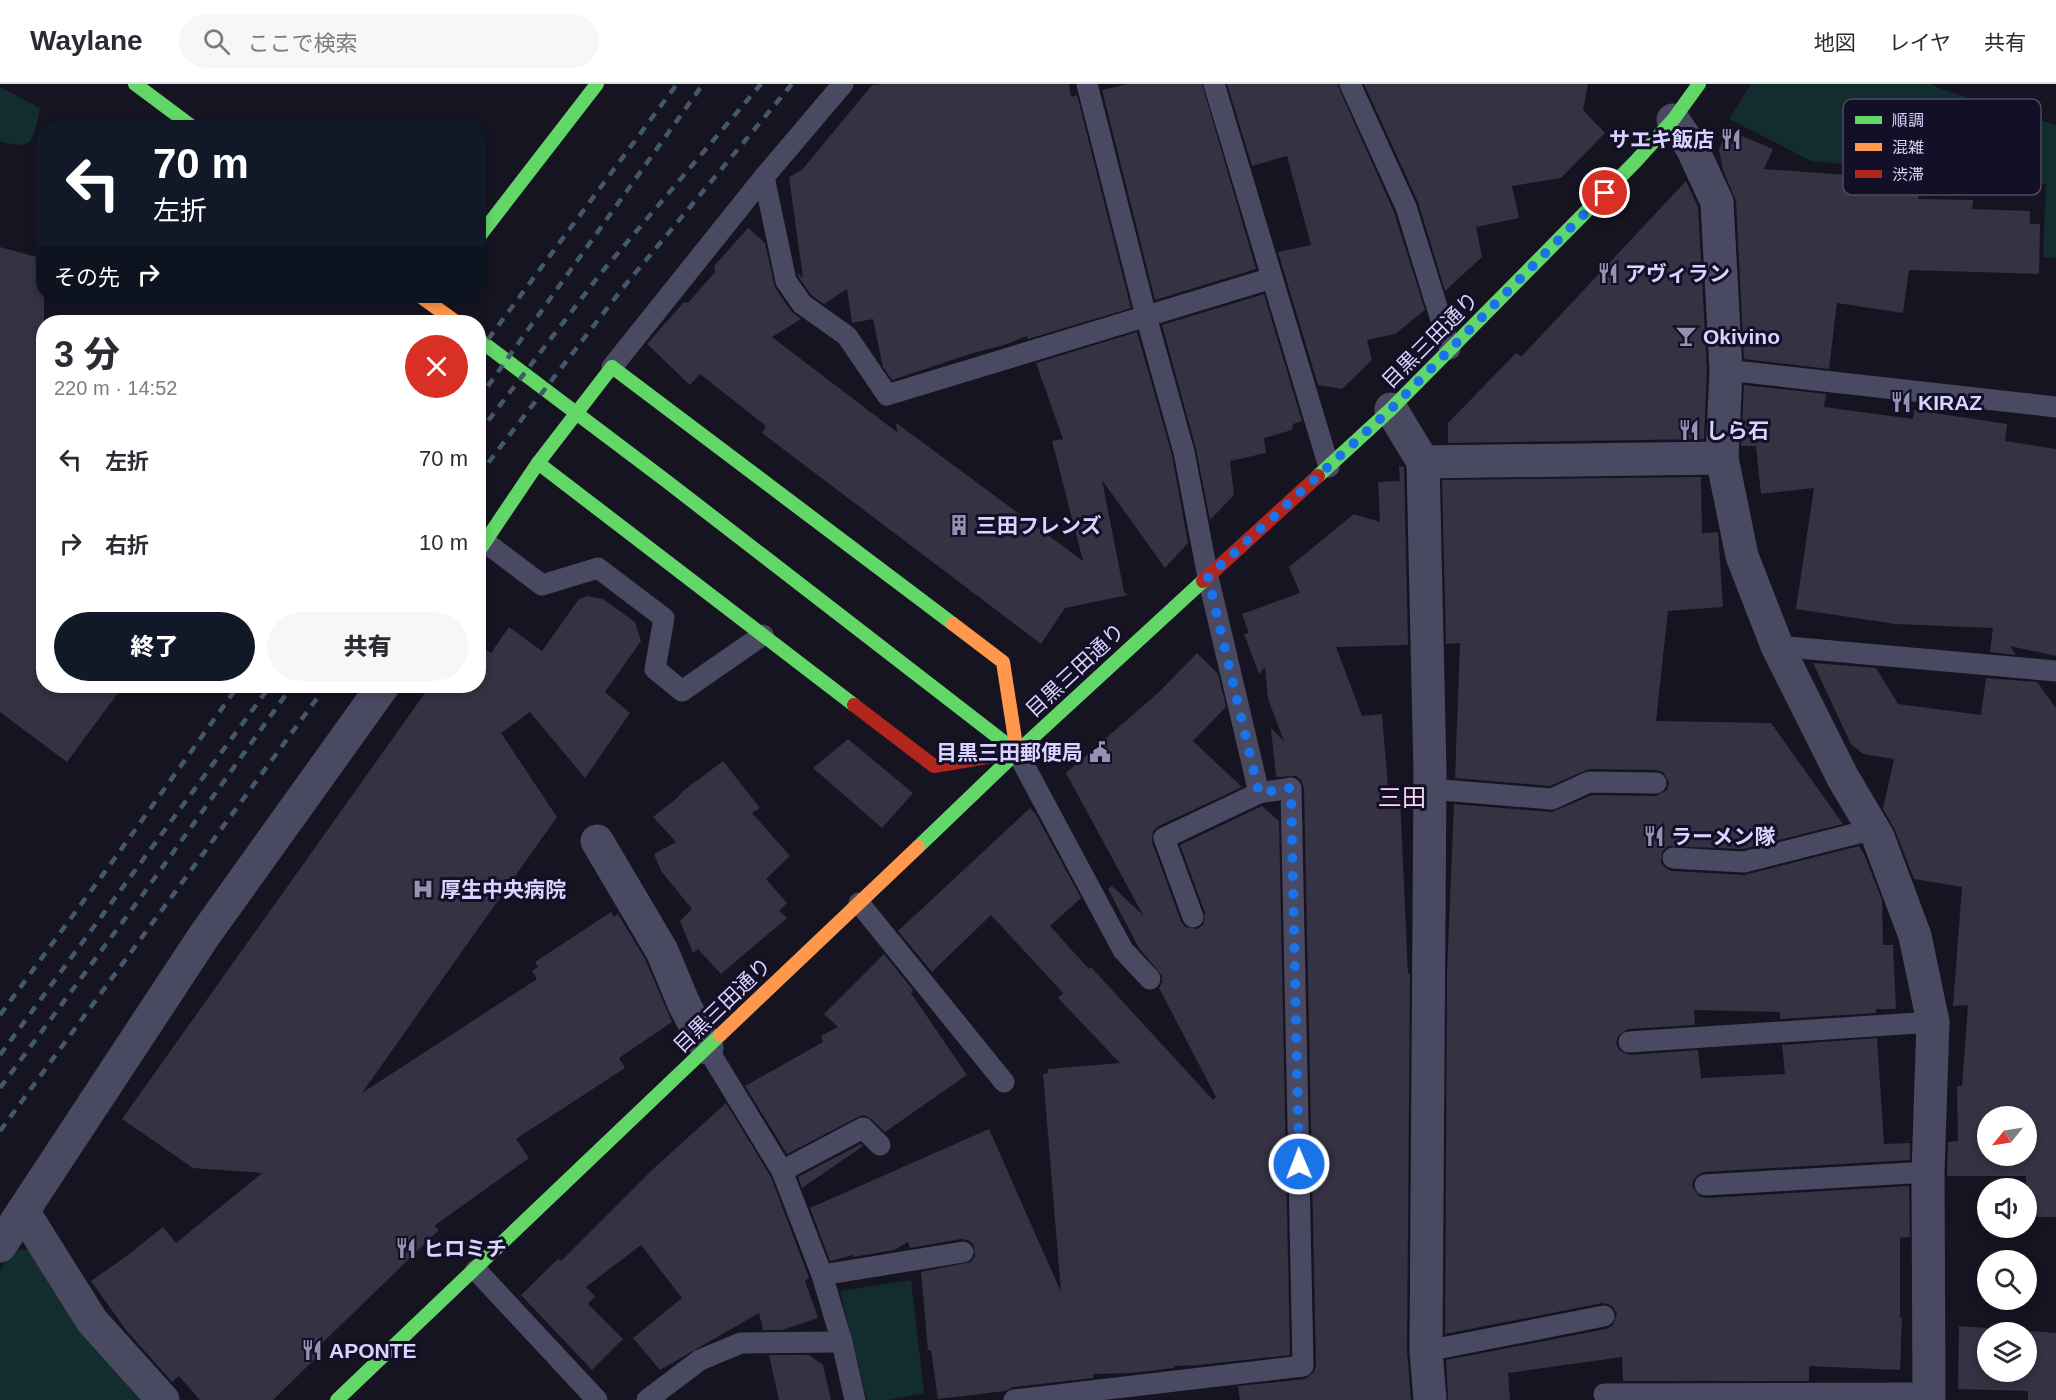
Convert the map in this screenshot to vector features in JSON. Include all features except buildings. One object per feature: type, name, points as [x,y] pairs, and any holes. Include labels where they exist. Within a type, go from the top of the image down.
[{"type":"street","points":[[135,84],[183,120]]},
{"type":"street","points":[[486,228],[597,84]]},
{"type":"street","name":"目黒三田通り","points":[[337,1400],[1017,753],[1391,409],[1636,161],[1673,120],[1690,87]]},
{"type":"street","points":[[1673,120],[1692,148],[1717,202],[1726,370],[1722,458],[1742,556],[1777,645],[1843,777],[1878,837],[1915,936],[1933,1022],[1928,1172],[1929,1397]]},
{"type":"street","points":[[434,303],[448,315]]},
{"type":"street","points":[[486,345],[665,480],[1017,753]]},
{"type":"street","points":[[486,541],[538,463],[612,367],[1003,662],[1017,753]]},
{"type":"street","points":[[1391,409],[1423,462],[1430,789],[1426,1351],[1430,1400]]},
{"type":"street","points":[[1423,462],[1722,458]]},
{"type":"street","points":[[538,463],[934,766],[1017,753]]},
{"type":"street","points":[[0,1246],[204,936],[378,693]]},
{"type":"street","points":[[597,841],[662,951],[684,1004],[707,1048]]},
{"type":"street","points":[[23,1211],[92,1321],[163,1400]]},
{"type":"lane","points":[[612,367],[764,177],[843,84]]},
{"type":"lane","points":[[1087,84],[1146,316],[1184,452],[1208,577],[1259,793]]},
{"type":"lane","points":[[1214,84],[1329,467]]},
{"type":"lane","points":[[1350,84],[1406,207],[1450,350]]},
{"type":"lane","points":[[764,177],[786,281],[802,304],[847,336],[887,395],[1272,278]]},
{"type":"lane","points":[[1726,370],[2056,407]]},
{"type":"lane","points":[[486,550],[542,585],[598,568],[664,618],[655,669],[682,690],[763,635]]},
{"type":"lane","points":[[1777,645],[2056,671]]},
{"type":"lane","points":[[1017,753],[1123,950],[1150,979]]},
{"type":"lane","points":[[1430,789],[1552,799],[1589,782],[1656,783]]},
{"type":"lane","points":[[1014,1400],[1103,1395],[1303,1366],[1291,788],[1259,793],[1164,838],[1193,917]]},
{"type":"lane","points":[[1672,858],[1744,862],[1874,829]]},
{"type":"lane","points":[[859,903],[1004,1082]]},
{"type":"lane","points":[[1629,1042],[1933,1022]]},
{"type":"lane","points":[[707,1048],[782,1171],[822,1275],[842,1342],[855,1400]]},
{"type":"lane","points":[[782,1171],[863,1128],[880,1145]]},
{"type":"lane","points":[[1705,1185],[1928,1172]]},
{"type":"lane","points":[[822,1275],[963,1252]]},
{"type":"lane","points":[[476,1270],[597,1400]]},
{"type":"lane","points":[[1426,1351],[1604,1316]]},
{"type":"lane","points":[[647,1400],[700,1360],[741,1343],[842,1342]]},
{"type":"lane","points":[[1604,1394],[1929,1397]]},
{"type":"green space","points":[[1751,84],[1931,84],[1973,99],[1843,99],[1843,164],[1811,161],[1729,119]]},
{"type":"green space","points":[[0,87],[40,108],[34,135],[27,144],[0,141]]},
{"type":"green space","points":[[2041,120],[2056,125],[2056,258],[2043,257],[2046,184],[2041,184]]},
{"type":"green space","points":[[32,1249],[143,1400],[0,1400],[0,1270],[13,1250]]},
{"type":"green space","points":[[911,1280],[924,1393],[888,1400],[867,1400],[840,1291]]},
{"type":"railway","points":[[486,342],[677,84]]},
{"type":"railway","points":[[486,389],[703,84]]},
{"type":"railway","points":[[486,424],[601,273],[761,84]]},
{"type":"railway","points":[[486,466],[622,289],[792,84]]},
{"type":"railway","points":[[0,1015],[233,693]]},
{"type":"railway","points":[[0,1055],[265,693]]},
{"type":"railway","points":[[0,1088],[149,886],[287,693]]},
{"type":"railway","points":[[0,1131],[321,693]]},
{"type":"traffic: fast","points":[[135,84],[183,120]]},
{"type":"traffic: fast","points":[[486,228],[597,84]]},
{"type":"traffic: fast","points":[[1318,476],[1391,409],[1636,161],[1673,120],[1699,84]]},
{"type":"traffic: fast","points":[[486,345],[1017,752]]},
{"type":"traffic: fast","points":[[486,540],[538,463],[612,367],[953,624]]},
{"type":"traffic: fast","points":[[538,463],[854,705]]},
{"type":"traffic: fast","points":[[918,847],[1017,752],[1203,581]]},
{"type":"traffic: fast","points":[[337,1400],[720,1035]]},
{"type":"traffic: slow","points":[[430,303],[446,315]]},
{"type":"traffic: slow","points":[[953,624],[1003,662],[1017,752]]},
{"type":"traffic: slow","points":[[720,1035],[918,847]]},
{"type":"traffic: jam","points":[[1203,581],[1318,476]]},
{"type":"traffic: jam","points":[[854,705],[934,766],[1017,752]]},
{"type":"place","name":"サエキ飯店","points":[[1731,139]]},
{"type":"place","name":"アヴィラン","points":[[1608,273]]},
{"type":"place","name":"Okivino","points":[[1686,336]]},
{"type":"place","name":"KIRAZ","points":[[1901,402]]},
{"type":"place","name":"しら石","points":[[1689,430]]},
{"type":"place","name":"三田フレンズ","points":[[959,525]]},
{"type":"place","name":"目黒三田郵便局","points":[[1100,752]]},
{"type":"place","name":"ラーメン隊","points":[[1654,836]]},
{"type":"place","name":"厚生中央病院","points":[[423,889]]},
{"type":"place","name":"ヒロミチ","points":[[406,1248]]},
{"type":"place","name":"APONTE","points":[[312,1350]]},
{"type":"district","name":"三田","points":[[1402,797]]},
{"type":"route","points":[[1299,1164],[1291,788],[1259,793],[1208,577],[1391,409],[1605,193]]}]
